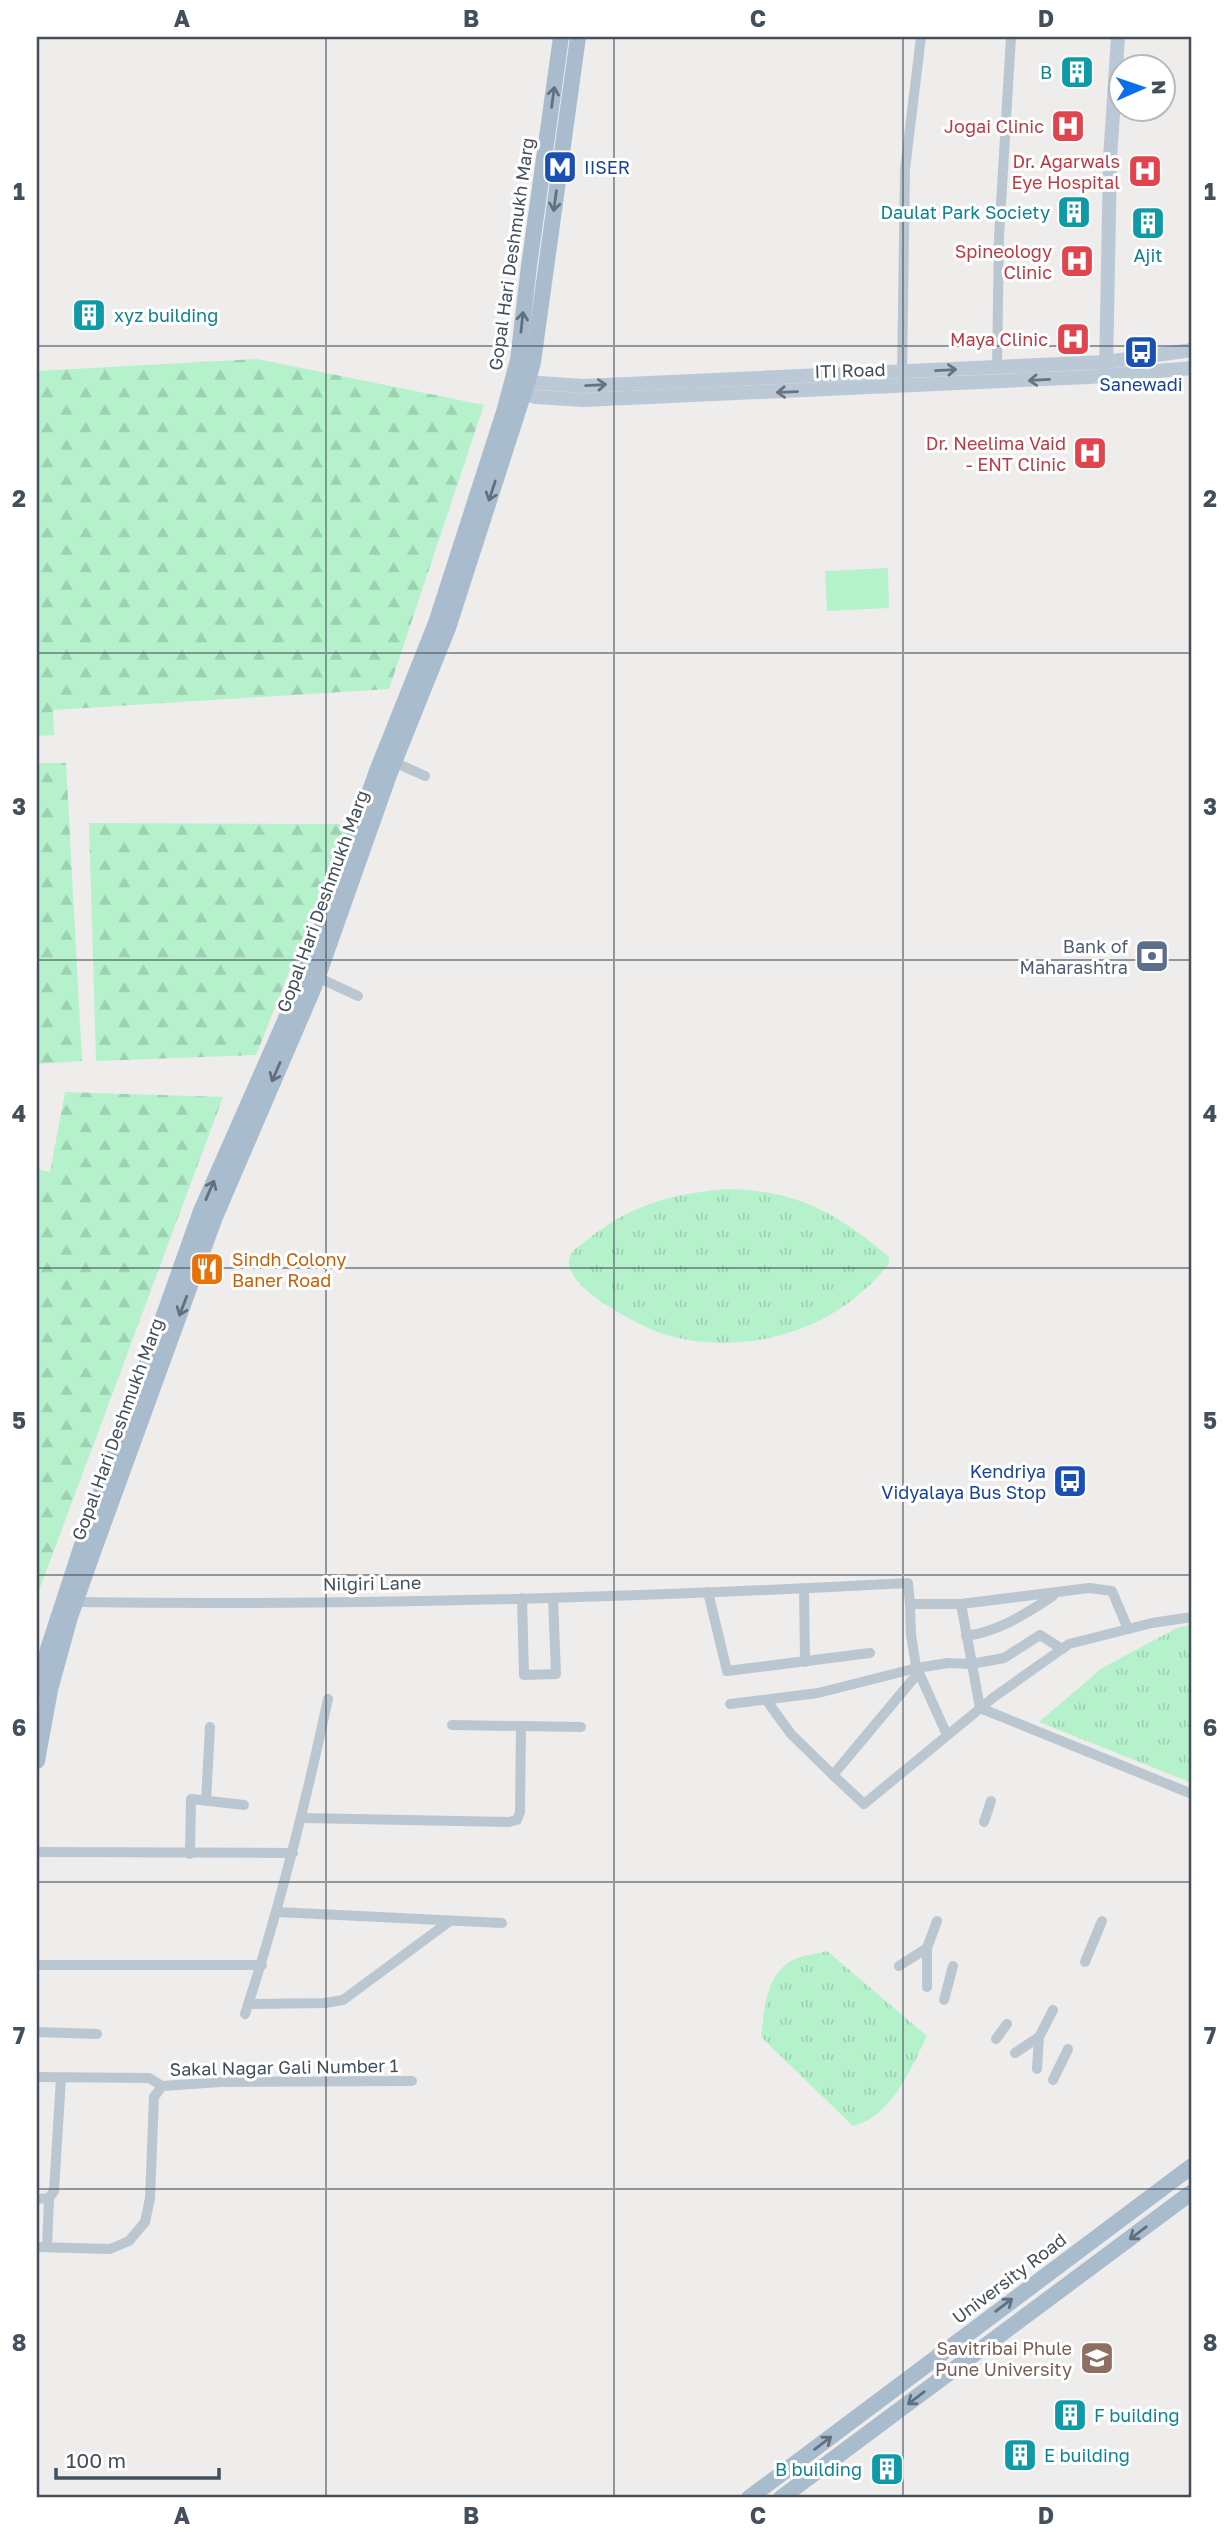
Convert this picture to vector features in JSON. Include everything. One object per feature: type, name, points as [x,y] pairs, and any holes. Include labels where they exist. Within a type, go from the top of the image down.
[{"type":"main road","name":"Gopal Hari Deshmukh Marg","points":[[37,1695],[48,1649],[81,1548],[199,1239],[317,977],[394,762],[448,628],[519,385],[561,37]]},
{"type":"main road","name":"Gopal Hari Deshmukh Marg","points":[[37,1761],[40,1724],[75,1602],[199,1239],[207,1199],[302,982],[377,771],[436,623],[519,385],[535,349],[578,37]]},
{"type":"main road","points":[[1106,368],[1110,159],[1118,37]]},
{"type":"main road","name":"ITI Road","points":[[902,379],[997,368],[1106,368],[1192,350]]},
{"type":"main road","name":"ITI Road","points":[[519,385],[824,383],[902,379],[1090,377],[1106,368]]},
{"type":"main road","name":"ITI Road","points":[[1106,368],[1121,375],[1192,368]]},
{"type":"main road","name":"University Road","points":[[748,2498],[1192,2166]]},
{"type":"main road","points":[[781,2498],[1192,2192]]},
{"type":"street","points":[[902,379],[905,169],[920,37]]},
{"type":"street","points":[[997,368],[999,237],[1011,37]]},
{"type":"street","points":[[394,762],[425,776]]},
{"type":"street","points":[[317,977],[358,996]]},
{"type":"street","name":"Nilgiri Lane","points":[[75,1602],[191,1603],[668,1596],[908,1583],[910,1604]]},
{"type":"street","points":[[804,1588],[805,1662]]},
{"type":"street","points":[[947,1735],[918,1670],[911,1635],[910,1604],[961,1604],[1089,1588],[1112,1591],[1128,1629]]},
{"type":"street","points":[[708,1592],[727,1671],[870,1653]]},
{"type":"street","points":[[966,1636],[988,1632],[1017,1619],[1058,1593]]},
{"type":"street","points":[[522,1598],[524,1675],[555,1674],[553,1598]]},
{"type":"street","points":[[961,1604],[980,1709]]},
{"type":"street","points":[[767,1701],[791,1734],[864,1804],[980,1709],[1069,1644],[1152,1623],[1192,1617]]},
{"type":"street","points":[[730,1704],[818,1693],[948,1663],[971,1664],[1003,1658],[1040,1634],[1062,1649]]},
{"type":"street","points":[[833,1775],[918,1670]]},
{"type":"street","points":[[328,1699],[303,1818],[262,1965],[246,2009],[343,2000],[450,1921]]},
{"type":"street","points":[[980,1709],[1192,1794]]},
{"type":"street","points":[[452,1725],[581,1727]]},
{"type":"street","points":[[303,1818],[517,1820],[520,1812],[521,1726]]},
{"type":"street","points":[[206,1801],[210,1727]]},
{"type":"street","points":[[190,1854],[191,1799],[244,1805]]},
{"type":"street","points":[[984,1822],[991,1801]]},
{"type":"street","points":[[37,1853],[293,1853]]},
{"type":"street","points":[[277,1912],[502,1923]]},
{"type":"street","points":[[927,1987],[927,1948],[937,1921]]},
{"type":"street","points":[[1085,1962],[1101,1921]]},
{"type":"street","points":[[899,1966],[927,1948]]},
{"type":"street","points":[[37,1965],[262,1965]]},
{"type":"street","points":[[944,2000],[953,1966]]},
{"type":"street","points":[[1037,2069],[1039,2037],[1053,2010]]},
{"type":"street","points":[[996,2039],[1007,2024]]},
{"type":"street","points":[[37,2032],[97,2034]]},
{"type":"street","points":[[1015,2053],[1039,2037]]},
{"type":"street","points":[[1053,2080],[1068,2049]]},
{"type":"street","points":[[37,2077],[149,2078],[162,2086]]},
{"type":"street","points":[[42,2247],[49,2198],[54,2191],[61,2078]]},
{"type":"street","name":"Sakal Nagar Gali Number 1","points":[[42,2247],[110,2249],[129,2241],[145,2222],[150,2199],[154,2097],[162,2086],[221,2082],[412,2081]]},
{"type":"street","points":[[37,2199],[49,2198]]},
{"type":"green space","points":[[257,359],[484,405],[389,689],[53,710],[54,735],[37,736],[37,371]]},
{"type":"green space","points":[[888,568],[889,608],[827,611],[825,571]]},
{"type":"green space","points":[[37,763],[66,763],[82,1061],[37,1064]]},
{"type":"green space","points":[[89,823],[352,824],[342,840],[256,1055],[96,1061]]},
{"type":"green space","points":[[65,1092],[223,1097],[37,1596],[37,1169],[50,1172]]},
{"type":"green space","points":[[731,1189],[775,1194],[822,1210],[876,1246],[889,1257],[889,1264],[863,1291],[822,1319],[774,1337],[724,1343],[674,1337],[647,1328],[601,1302],[573,1274],[569,1258],[573,1252],[622,1217],[639,1208],[673,1197]]},
{"type":"green space","points":[[1192,1624],[1192,1783],[1039,1722],[1102,1668],[1177,1628]]},
{"type":"green space","points":[[827,1951],[927,2036],[899,2090],[879,2113],[853,2126],[761,2037],[768,1993],[778,1973],[795,1959]]},
{"type":"place","name":"B","points":[[1077,72]]},
{"type":"place","name":"Jogai Clinic","points":[[1068,126]]},
{"type":"place","name":"IISER","points":[[560,167]]},
{"type":"place","name":"Dr. Agarwals Eye Hospital","points":[[1145,171]]},
{"type":"place","name":"Daulat Park Society","points":[[1074,212]]},
{"type":"place","name":"Ajit","points":[[1148,223]]},
{"type":"place","name":"Spineology Clinic","points":[[1077,261]]},
{"type":"place","name":"xyz building","points":[[89,315]]},
{"type":"place","name":"Maya Clinic","points":[[1073,339]]},
{"type":"place","name":"Sanewadi","points":[[1141,352]]},
{"type":"place","name":"Dr. Neelima Vaid - ENT Clinic","points":[[1090,453]]},
{"type":"place","name":"Bank of Maharashtra","points":[[1152,956]]},
{"type":"place","name":"Sindh Colony Baner Road","points":[[207,1269]]},
{"type":"place","name":"Kendriya Vidyalaya Bus Stop","points":[[1070,1481]]},
{"type":"place","name":"Savitribai Phule Pune University","points":[[1097,2358]]},
{"type":"place","name":"F building","points":[[1070,2415]]},
{"type":"place","name":"E building","points":[[1020,2455]]},
{"type":"place","name":"B building","points":[[887,2469]]}]
